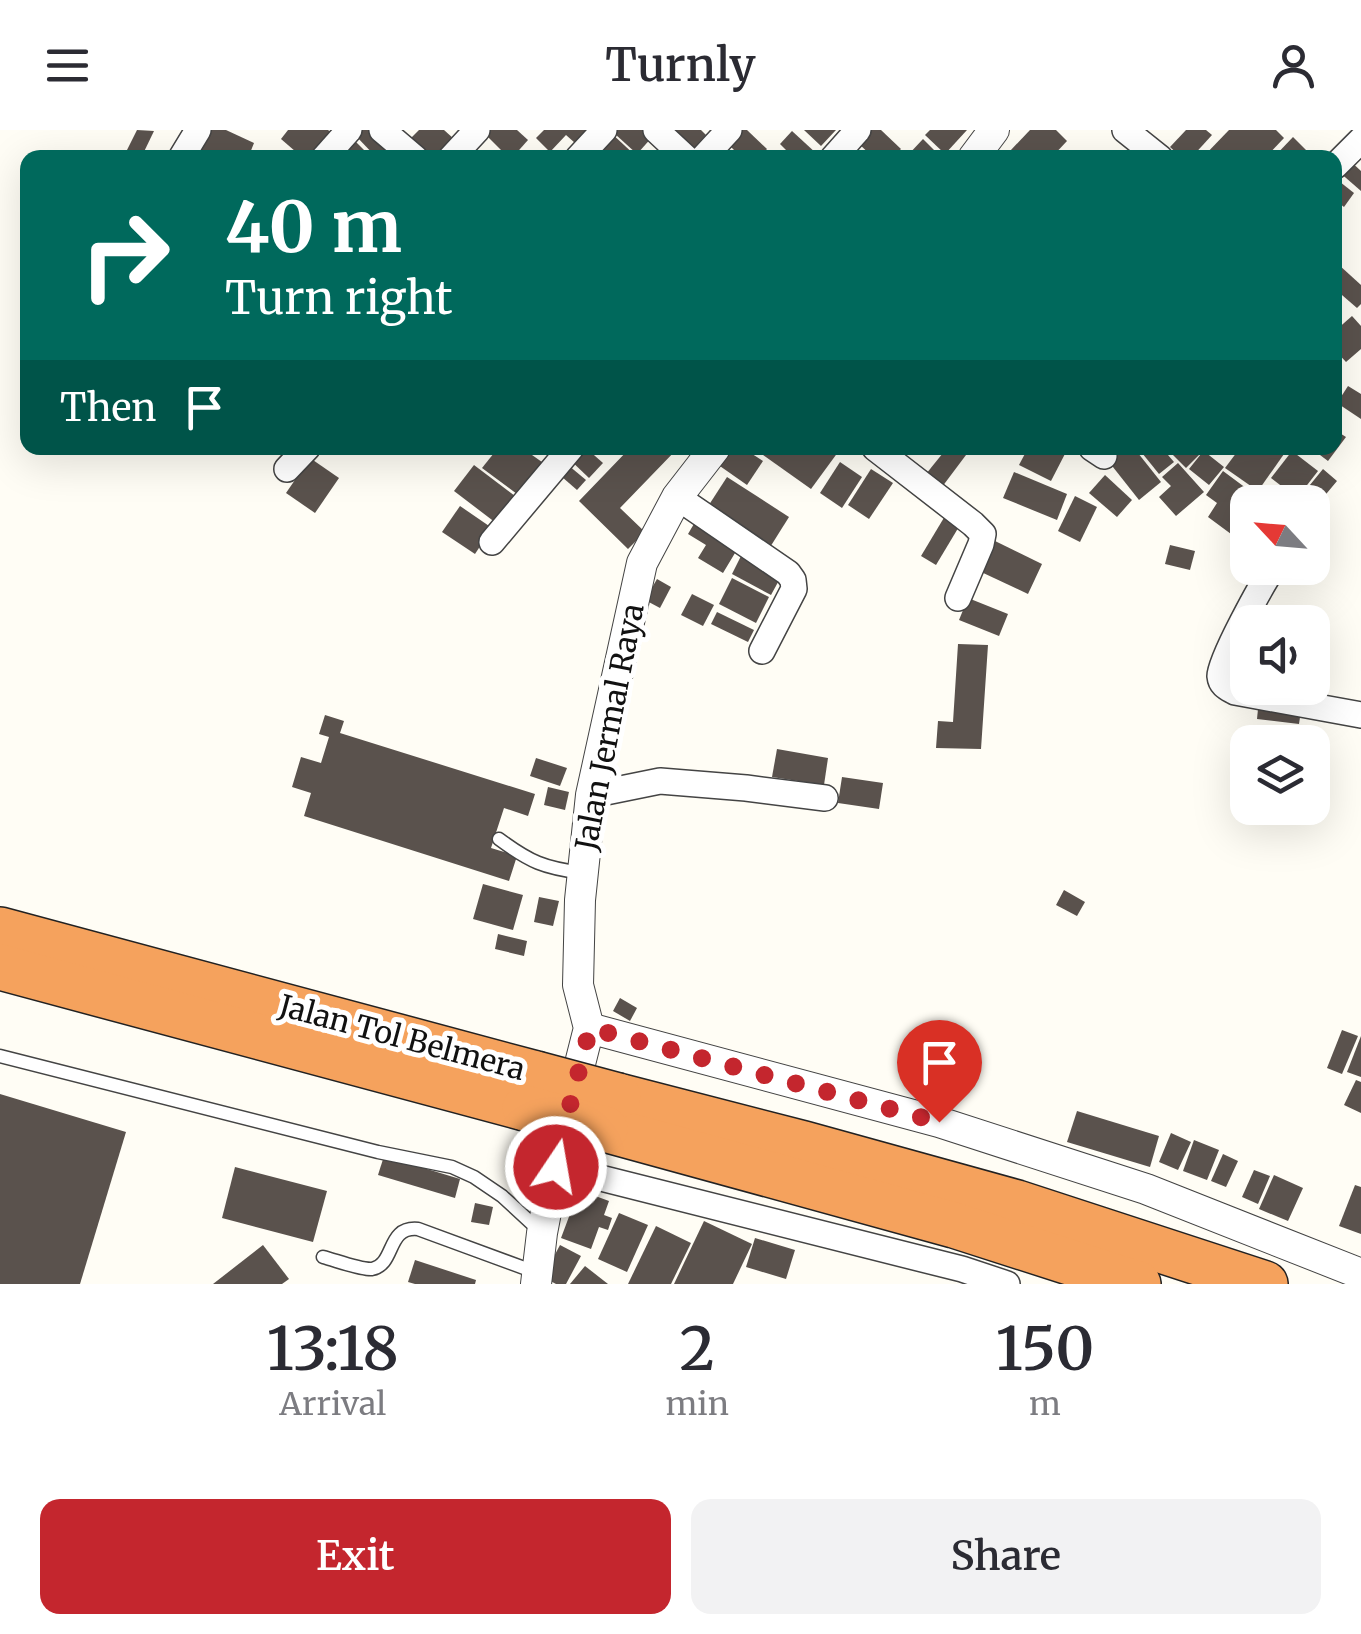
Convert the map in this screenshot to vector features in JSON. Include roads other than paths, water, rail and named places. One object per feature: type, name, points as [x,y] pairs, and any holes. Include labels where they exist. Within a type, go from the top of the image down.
[{"type":"highway","name":"Jalan Tol Belmera","points":[[0,930],[531,1091]]},
{"type":"highway","name":"Jalan Tol Belmera","points":[[0,967],[612,1112],[1138,1284]]},
{"type":"highway","name":"Jalan Tol Belmera","points":[[612,1112],[804,1144],[1017,1204],[1264,1284]]},
{"type":"street","points":[[331,150],[348,130]]},
{"type":"street","points":[[382,130],[406,150]]},
{"type":"street","points":[[458,150],[477,130]]},
{"type":"street","points":[[585,150],[604,130]]},
{"type":"street","points":[[656,130],[677,150]]},
{"type":"street","points":[[711,150],[729,130]]},
{"type":"street","points":[[840,150],[858,130]]},
{"type":"street","points":[[1124,130],[1150,150]]},
{"type":"street","points":[[1342,159],[1361,140]]},
{"type":"street","points":[[287,469],[300,455]]},
{"type":"street","points":[[492,542],[565,455]]},
{"type":"street","name":"Jalan Jermal Raya","points":[[590,1028],[578,985],[580,900],[591,795],[642,563],[677,498],[710,455]]},
{"type":"street","points":[[883,455],[983,534],[958,598]]},
{"type":"street","points":[[677,498],[793,580],[794,589],[762,651]]},
{"type":"street","points":[[1264,585],[1222,669],[1220,679],[1224,687],[1361,715]]},
{"type":"street","points":[[591,795],[660,780],[825,798]]},
{"type":"street","points":[[537,1278],[557,1161],[590,1028],[958,1128],[1146,1188],[1361,1274]]},
{"type":"street","points":[[557,1161],[960,1277],[1007,1284]]},
{"type":"lane","points":[[499,839],[526,858],[554,869],[583,873]]},
{"type":"lane","points":[[0,1056],[378,1152],[452,1166],[502,1196],[542,1233]]},
{"type":"lane","points":[[323,1257],[370,1269],[384,1260],[401,1232],[408,1228],[537,1278]]}]
